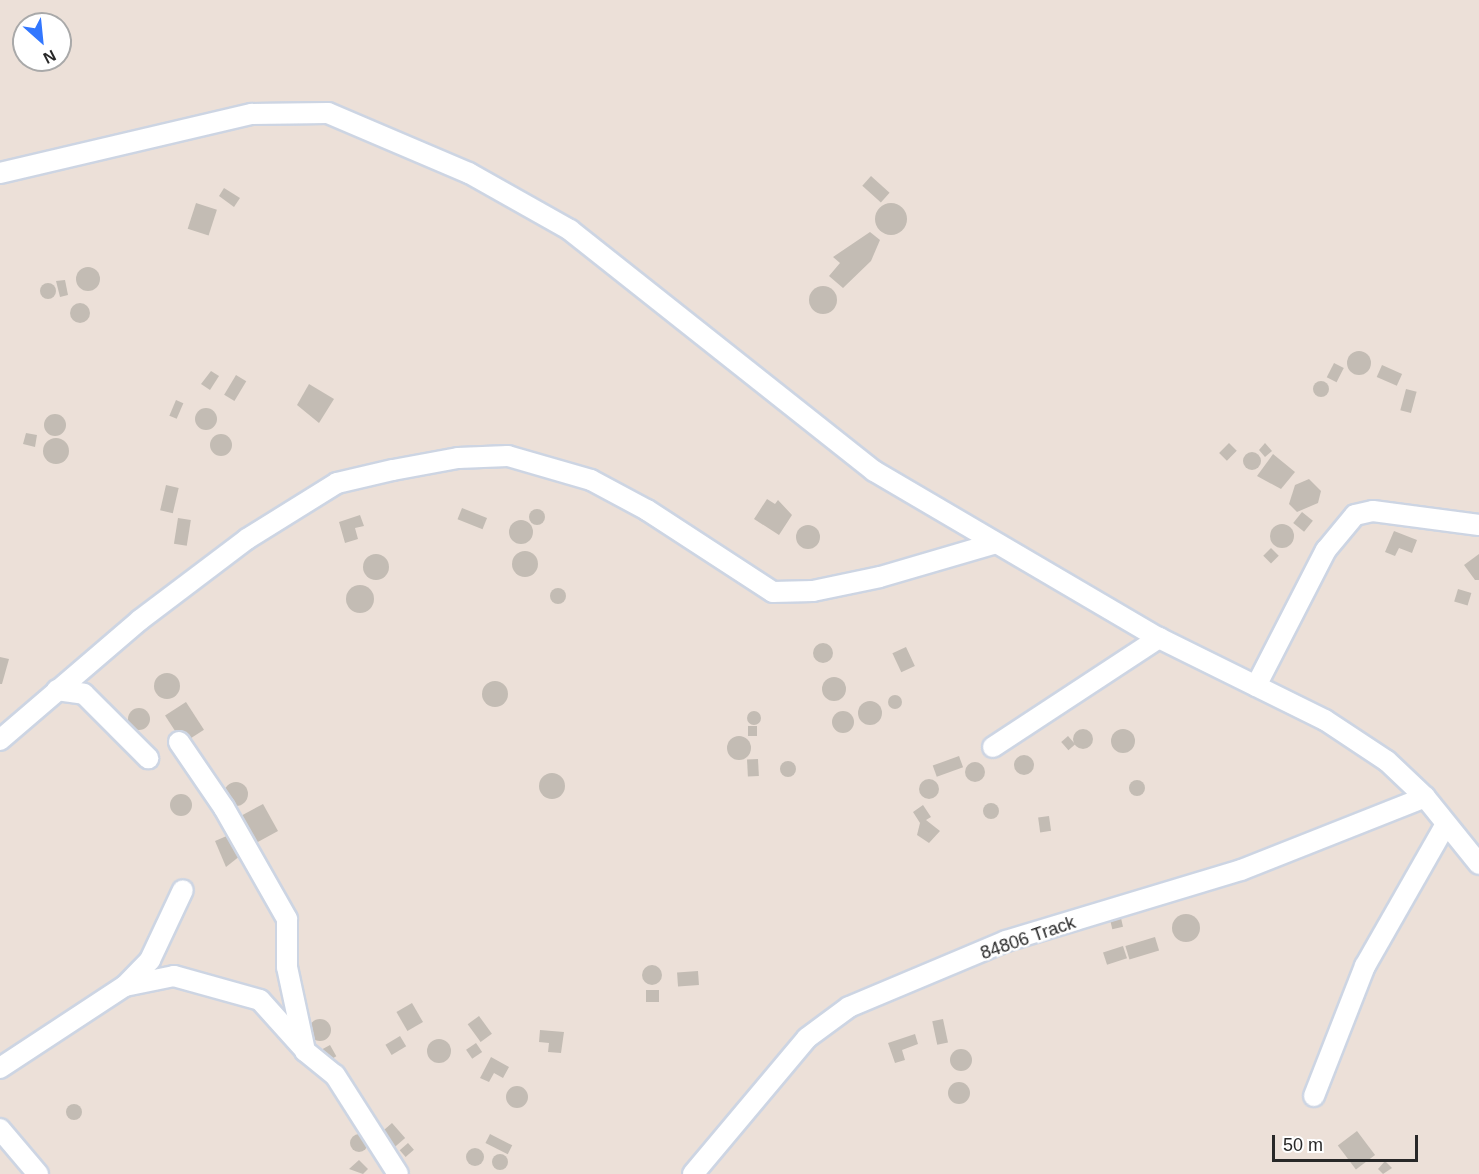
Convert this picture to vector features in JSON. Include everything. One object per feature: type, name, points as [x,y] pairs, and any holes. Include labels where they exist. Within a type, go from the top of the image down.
[{"type":"street","points":[[0,173],[252,114],[328,113],[377,131],[468,172],[570,230],[874,471],[993,544],[1159,638],[1325,720],[1387,761],[1425,797],[1445,826],[1479,864]]},
{"type":"street","points":[[0,740],[140,620],[294,507],[337,483],[458,458],[508,456],[591,480],[647,510],[773,592],[813,591],[880,577],[993,544]]},
{"type":"street","points":[[1256,686],[1326,550],[1355,515],[1373,511],[1479,525]]},
{"type":"street","points":[[993,747],[1159,638]]},
{"type":"street","points":[[57,690],[84,694],[148,758]]},
{"type":"street","points":[[178,742],[234,824],[287,919],[287,967],[305,1051]]},
{"type":"street","name":"84806 Track","points":[[693,1174],[807,1038],[849,1007],[1006,941],[1241,870],[1425,797]]},
{"type":"street","points":[[1314,1096],[1365,966],[1445,826]]},
{"type":"street","points":[[0,1068],[125,986],[150,960],[183,890]]},
{"type":"street","points":[[125,986],[174,976],[260,1000],[305,1051],[335,1075],[398,1174]]},
{"type":"street","points":[[0,1129],[38,1174]]},
{"type":"building","points":[[871,176],[890,193],[881,202],[862,186]]},
{"type":"building","points":[[224,188],[240,198],[234,207],[219,196]]},
{"type":"building","points":[[196,203],[217,210],[209,235],[188,229]]},
{"type":"building","points":[[891,203],[902,208],[907,219],[902,230],[891,235],[880,230],[875,219],[880,208]]},
{"type":"building","points":[[870,232],[880,240],[871,261],[843,288],[829,276],[840,263],[833,257]]},
{"type":"building","points":[[83,267],[93,267],[100,274],[100,284],[93,291],[83,291],[76,284],[76,274]]},
{"type":"building","points":[[65,280],[68,295],[60,297],[56,281]]},
{"type":"building","points":[[48,283],[56,291],[48,299],[40,291]]},
{"type":"building","points":[[823,286],[833,290],[837,300],[833,310],[823,314],[813,310],[809,300],[813,290]]},
{"type":"building","points":[[80,303],[87,306],[90,313],[87,320],[80,323],[73,320],[70,313],[73,306]]},
{"type":"building","points":[[1359,351],[1368,354],[1371,363],[1368,372],[1359,375],[1350,372],[1347,363],[1350,354]]},
{"type":"building","points":[[1334,363],[1344,368],[1337,382],[1327,377]]},
{"type":"building","points":[[1382,365],[1402,374],[1397,386],[1377,377]]},
{"type":"building","points":[[211,371],[219,376],[210,390],[201,384]]},
{"type":"building","points":[[236,375],[246,381],[234,401],[224,395]]},
{"type":"building","points":[[1318,381],[1324,381],[1329,389],[1327,395],[1318,397],[1313,392],[1313,386]]},
{"type":"building","points":[[309,384],[334,399],[319,423],[297,405]]},
{"type":"building","points":[[1406,389],[1417,392],[1411,413],[1400,410]]},
{"type":"building","points":[[176,400],[183,403],[177,419],[169,416]]},
{"type":"building","points":[[206,408],[214,411],[217,419],[214,427],[206,430],[198,427],[195,419],[198,411]]},
{"type":"building","points":[[55,414],[63,417],[66,425],[63,433],[55,436],[47,433],[44,425],[47,417]]},
{"type":"building","points":[[26,433],[37,435],[35,447],[23,444]]},
{"type":"building","points":[[217,434],[225,434],[232,441],[232,449],[225,456],[217,456],[210,449],[210,441]]},
{"type":"building","points":[[56,438],[65,442],[69,451],[65,460],[56,464],[47,460],[43,451],[47,442]]},
{"type":"building","points":[[1229,443],[1237,451],[1227,461],[1219,453]]},
{"type":"building","points":[[1265,443],[1272,451],[1265,457],[1259,450]]},
{"type":"building","points":[[1248,452],[1256,452],[1261,457],[1259,468],[1248,470],[1243,465],[1243,457]]},
{"type":"building","points":[[1273,454],[1295,472],[1281,489],[1257,476]]},
{"type":"building","points":[[1309,479],[1321,491],[1318,503],[1297,512],[1289,504],[1295,485]]},
{"type":"building","points":[[166,485],[179,488],[173,513],[160,510]]},
{"type":"building","points":[[767,499],[775,504],[778,500],[792,515],[779,535],[754,519]]},
{"type":"building","points":[[462,508],[487,518],[483,529],[458,519]]},
{"type":"building","points":[[534,509],[540,509],[545,517],[543,523],[534,525],[529,520],[529,514]]},
{"type":"building","points":[[1302,512],[1313,521],[1304,532],[1293,523]]},
{"type":"building","points":[[360,515],[364,526],[355,528],[358,539],[345,543],[339,522]]},
{"type":"building","points":[[178,518],[191,520],[187,546],[174,544]]},
{"type":"building","points":[[521,520],[529,524],[533,532],[529,540],[521,544],[513,540],[509,532],[513,524]]},
{"type":"building","points":[[1282,524],[1290,528],[1294,536],[1290,544],[1282,548],[1274,544],[1270,536],[1274,528]]},
{"type":"building","points":[[808,525],[813,526],[819,532],[819,542],[813,548],[808,549],[803,548],[797,542],[796,537],[797,532],[803,526]]},
{"type":"building","points":[[1394,531],[1417,540],[1412,553],[1399,548],[1395,556],[1385,552]]},
{"type":"building","points":[[1271,548],[1279,556],[1271,564],[1263,556]]},
{"type":"building","points":[[525,551],[534,555],[538,564],[534,573],[525,577],[516,573],[512,564],[516,555]]},
{"type":"building","points":[[376,554],[385,558],[389,567],[385,576],[376,580],[367,576],[363,567],[367,558]]},
{"type":"building","points":[[1479,554],[1479,580],[1475,580],[1464,565]]},
{"type":"building","points":[[360,585],[370,589],[374,599],[370,609],[360,613],[350,609],[346,599],[350,589]]},
{"type":"building","points":[[558,588],[564,590],[566,596],[564,602],[558,604],[552,602],[550,596],[552,590]]},
{"type":"building","points":[[1458,589],[1471,593],[1468,606],[1454,601]]},
{"type":"building","points":[[823,643],[830,646],[833,653],[830,660],[823,663],[816,660],[813,653],[816,646]]},
{"type":"building","points":[[906,647],[915,666],[901,672],[892,653]]},
{"type":"building","points":[[0,657],[9,659],[2,684],[0,684]]},
{"type":"building","points":[[167,673],[176,677],[180,686],[176,695],[167,699],[158,695],[154,686],[158,677]]},
{"type":"building","points":[[834,677],[839,678],[845,684],[845,694],[839,700],[834,701],[829,700],[823,694],[822,689],[823,684],[829,678]]},
{"type":"building","points":[[495,681],[504,685],[508,694],[504,703],[495,707],[486,703],[482,694],[486,685]]},
{"type":"building","points":[[895,695],[900,697],[902,702],[900,707],[895,709],[890,707],[888,702],[890,697]]},
{"type":"building","points":[[870,701],[875,702],[881,708],[881,718],[875,724],[870,725],[865,724],[859,718],[858,713],[859,708],[865,702]]},
{"type":"building","points":[[186,702],[204,730],[183,743],[165,716]]},
{"type":"building","points":[[139,708],[147,711],[150,719],[147,727],[139,730],[131,727],[128,719],[131,711]]},
{"type":"building","points":[[754,711],[759,713],[761,718],[759,723],[754,725],[749,723],[747,718],[749,713]]},
{"type":"building","points":[[843,711],[851,714],[854,722],[851,730],[843,733],[835,730],[832,722],[835,714]]},
{"type":"building","points":[[748,726],[757,726],[757,736],[748,736]]},
{"type":"building","points":[[1083,729],[1090,732],[1093,739],[1090,746],[1083,749],[1076,746],[1073,739],[1076,732]]},
{"type":"building","points":[[1123,729],[1132,732],[1135,741],[1132,750],[1123,753],[1114,750],[1111,741],[1114,732]]},
{"type":"building","points":[[739,736],[744,737],[750,743],[750,753],[744,759],[739,760],[734,759],[728,753],[727,748],[728,743],[734,737]]},
{"type":"building","points":[[1068,736],[1075,744],[1068,750],[1061,742]]},
{"type":"building","points":[[1024,755],[1031,758],[1034,765],[1031,772],[1024,775],[1017,772],[1014,765],[1017,758]]},
{"type":"building","points":[[959,756],[963,767],[937,777],[933,766]]},
{"type":"building","points":[[758,759],[759,776],[748,777],[747,760]]},
{"type":"building","points":[[788,761],[794,763],[796,769],[794,775],[788,777],[782,775],[780,769],[782,763]]},
{"type":"building","points":[[975,762],[982,765],[985,772],[982,779],[975,782],[968,779],[965,772],[968,765]]},
{"type":"building","points":[[552,773],[561,777],[565,786],[561,795],[552,799],[543,795],[539,786],[543,777]]},
{"type":"building","points":[[929,779],[936,782],[939,789],[936,796],[929,799],[922,796],[919,789],[922,782]]},
{"type":"building","points":[[1134,780],[1140,780],[1145,788],[1143,794],[1134,796],[1129,791],[1129,785]]},
{"type":"building","points":[[236,782],[245,785],[248,794],[245,803],[236,806],[227,803],[224,794],[227,785]]},
{"type":"building","points":[[181,794],[189,797],[192,805],[189,813],[181,816],[173,813],[170,805],[173,797]]},
{"type":"building","points":[[988,803],[994,803],[999,811],[997,817],[988,819],[983,814],[983,808]]},
{"type":"building","points":[[263,804],[278,831],[256,843],[237,818]]},
{"type":"building","points":[[923,805],[931,817],[926,820],[940,831],[929,843],[917,835],[920,823],[913,812]]},
{"type":"building","points":[[1049,816],[1051,831],[1040,832],[1038,818]]},
{"type":"building","points":[[236,832],[245,852],[226,867],[215,841]]},
{"type":"building","points":[[1186,914],[1196,918],[1200,928],[1196,938],[1186,942],[1176,938],[1172,928],[1176,918]]},
{"type":"building","points":[[1121,918],[1123,927],[1112,929],[1110,920]]},
{"type":"building","points":[[1155,937],[1159,950],[1129,959],[1125,946]]},
{"type":"building","points":[[1123,946],[1127,958],[1107,965],[1103,952]]},
{"type":"building","points":[[652,965],[659,968],[662,975],[659,982],[652,985],[645,982],[642,975],[645,968]]},
{"type":"building","points":[[698,971],[699,985],[678,986],[677,972]]},
{"type":"building","points":[[646,990],[659,990],[659,1002],[646,1002]]},
{"type":"building","points":[[412,1003],[423,1022],[407,1031],[396,1012]]},
{"type":"building","points":[[479,1016],[492,1034],[481,1042],[468,1024]]},
{"type":"building","points":[[320,1019],[328,1022],[331,1030],[328,1038],[320,1041],[312,1038],[309,1030],[312,1022]]},
{"type":"building","points":[[943,1019],[948,1042],[937,1045],[932,1021]]},
{"type":"building","points":[[540,1030],[564,1032],[561,1053],[548,1052],[549,1043],[539,1042]]},
{"type":"building","points":[[915,1034],[918,1044],[902,1050],[905,1060],[895,1063],[888,1043]]},
{"type":"building","points":[[400,1036],[406,1046],[392,1055],[385,1045]]},
{"type":"building","points":[[439,1039],[448,1042],[451,1051],[448,1060],[439,1063],[430,1060],[427,1051],[430,1042]]},
{"type":"building","points":[[476,1043],[482,1052],[472,1059],[466,1050]]},
{"type":"building","points":[[330,1045],[336,1056],[327,1062],[320,1050]]},
{"type":"building","points":[[961,1049],[969,1052],[972,1060],[969,1068],[961,1071],[953,1068],[950,1060],[953,1052]]},
{"type":"building","points":[[491,1057],[509,1067],[503,1078],[494,1073],[489,1082],[480,1078]]},
{"type":"building","points":[[959,1082],[967,1085],[970,1093],[967,1101],[959,1104],[951,1101],[948,1093],[951,1085]]},
{"type":"building","points":[[517,1086],[525,1089],[528,1097],[525,1105],[517,1108],[509,1105],[506,1097],[509,1089]]},
{"type":"building","points":[[71,1104],[77,1104],[82,1112],[80,1118],[71,1120],[66,1115],[66,1109]]},
{"type":"building","points":[[392,1123],[405,1138],[391,1151],[378,1135]]},
{"type":"building","points":[[1357,1131],[1375,1155],[1356,1169],[1338,1145]]},
{"type":"building","points":[[359,1134],[365,1137],[368,1143],[365,1149],[359,1152],[353,1149],[350,1143],[353,1137]]},
{"type":"building","points":[[490,1134],[512,1145],[508,1154],[485,1143]]},
{"type":"building","points":[[408,1143],[414,1150],[406,1157],[400,1150]]},
{"type":"building","points":[[475,1148],[481,1151],[484,1157],[481,1163],[475,1166],[469,1163],[466,1157],[469,1151]]},
{"type":"building","points":[[500,1154],[508,1162],[500,1170],[492,1162]]},
{"type":"building","points":[[359,1160],[368,1169],[363,1174],[349,1169]]},
{"type":"building","points":[[1385,1161],[1392,1168],[1383,1174],[1378,1169]]}]
